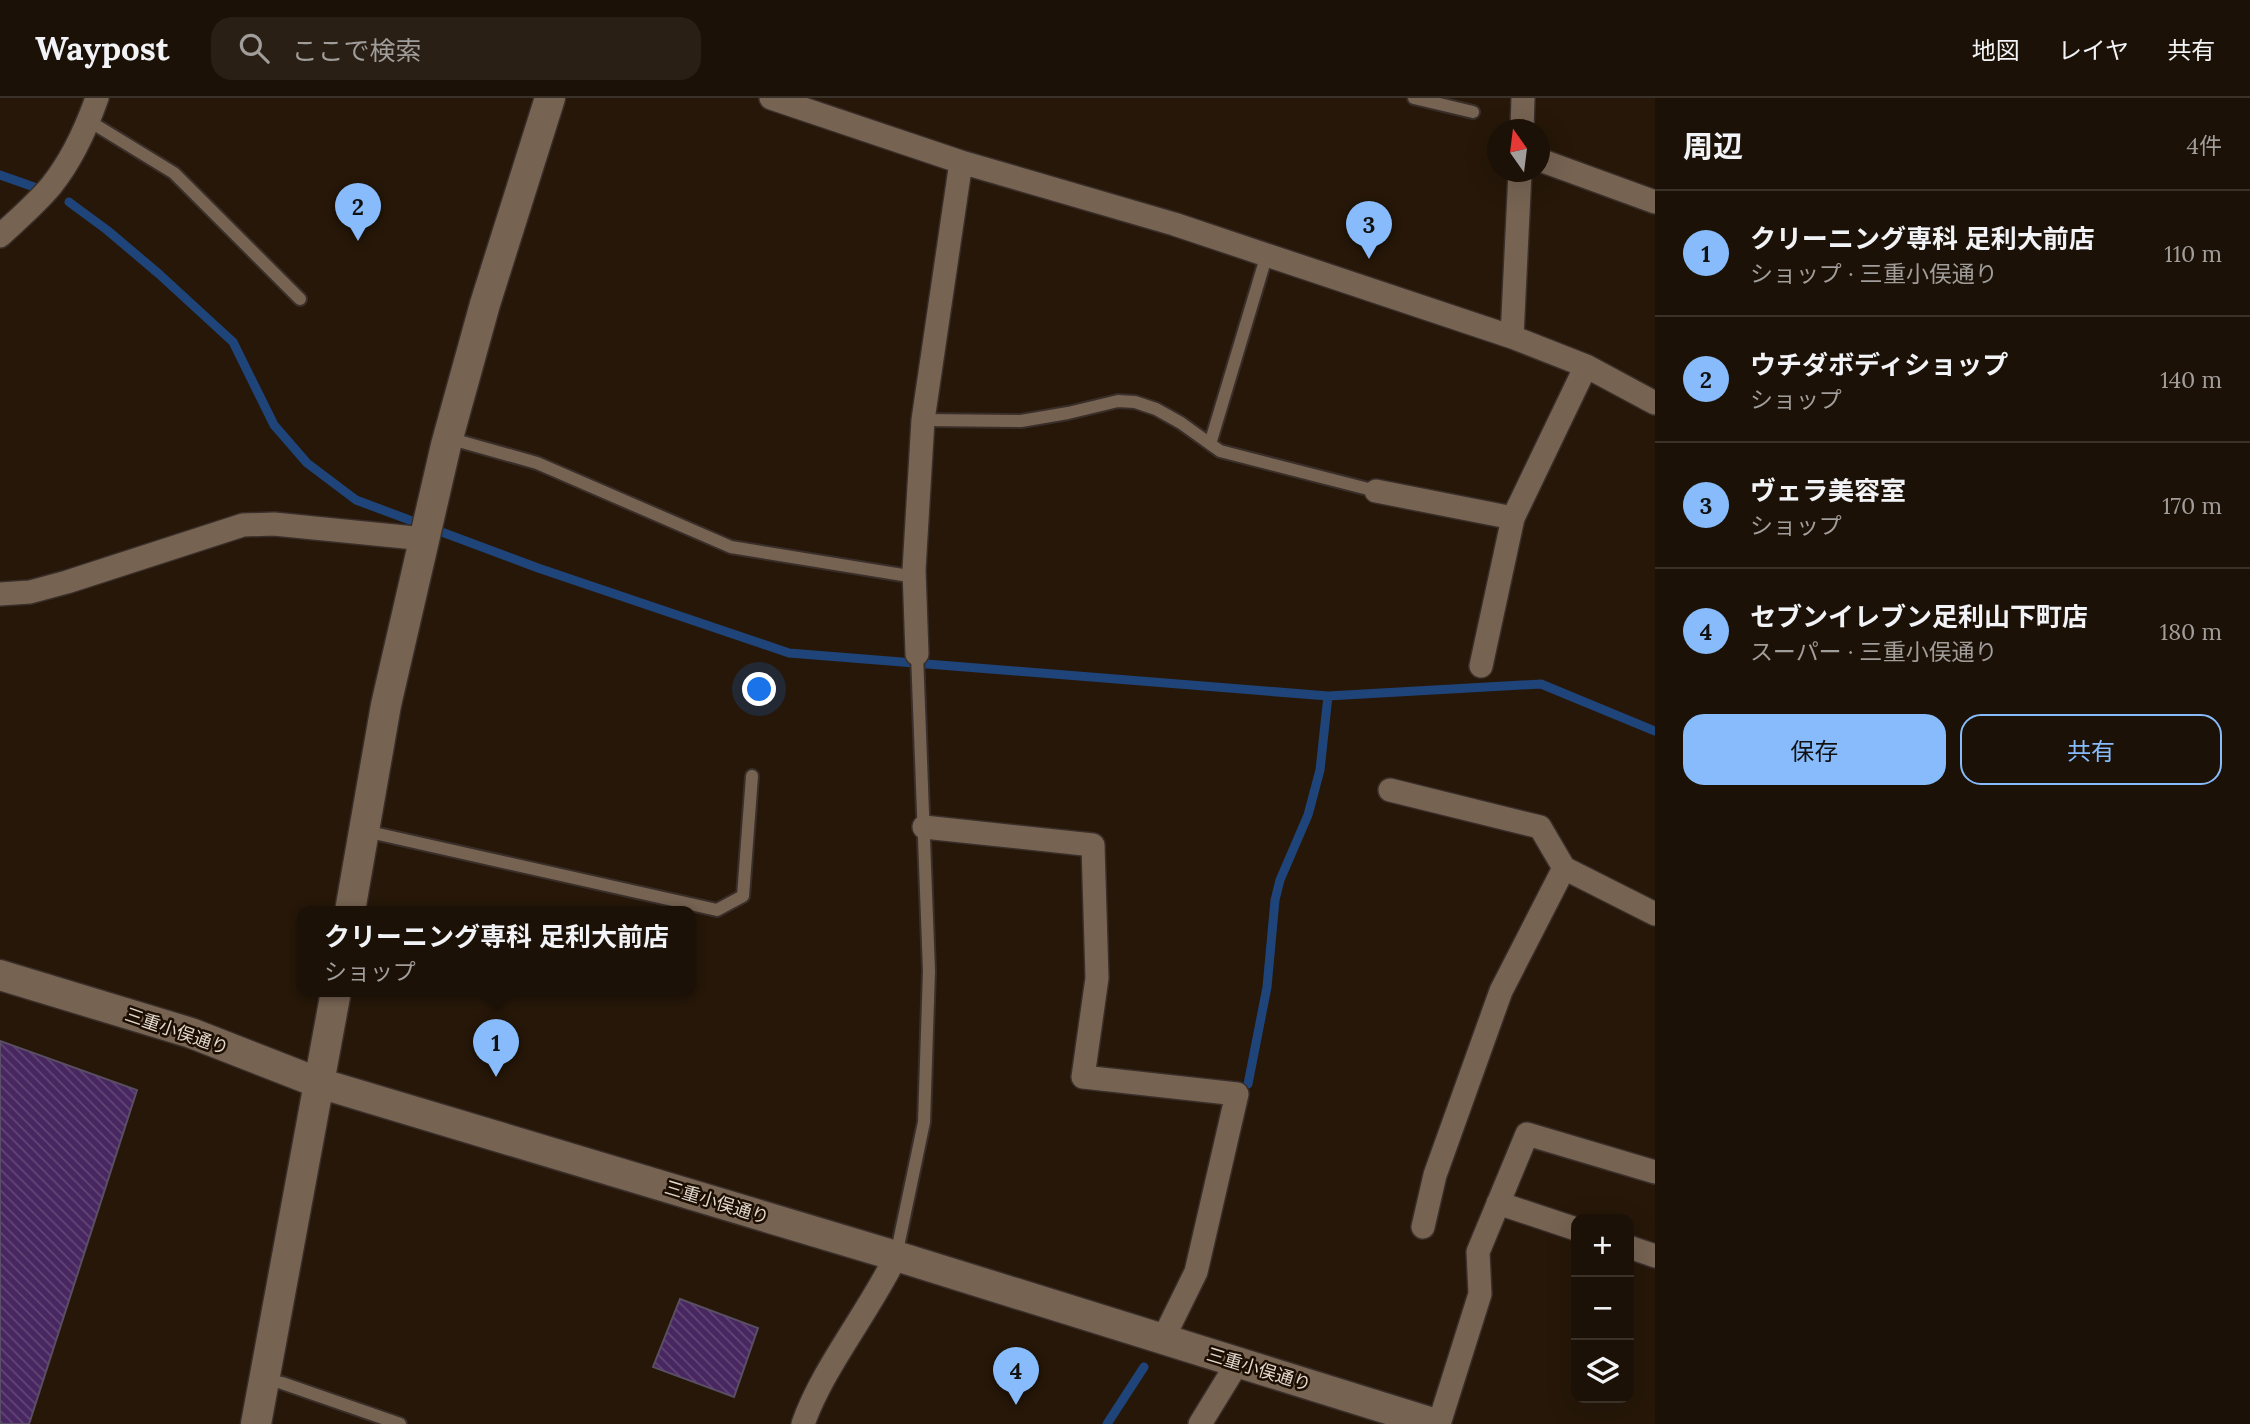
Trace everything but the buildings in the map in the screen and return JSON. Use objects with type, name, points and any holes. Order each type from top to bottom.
[{"type":"street","points":[[0,236],[51,186],[71,157],[97,98]]},
{"type":"street","points":[[351,906],[386,705],[448,438],[485,304],[550,98]]},
{"type":"street","points":[[1522,119],[1523,98]]},
{"type":"street","points":[[777,99],[961,162],[1267,254],[1512,337],[1586,366],[1655,402]]},
{"type":"street","points":[[917,653],[915,578],[923,420],[961,162]]},
{"type":"street","points":[[1550,164],[1655,202]]},
{"type":"street","points":[[1512,337],[1520,182]]},
{"type":"street","points":[[1481,666],[1513,519],[1586,366]]},
{"type":"street","points":[[1376,491],[1513,519]]},
{"type":"street","points":[[0,594],[30,592],[67,582],[243,525],[274,524],[425,539]]},
{"type":"street","points":[[1390,790],[1540,827],[1564,868],[1655,914]]},
{"type":"street","points":[[924,827],[1093,845],[1097,978],[1083,1077],[1237,1094],[1196,1272],[1163,1339]]},
{"type":"street","points":[[1423,1227],[1435,1175],[1500,991],[1564,868]]},
{"type":"street","name":"三重小俣通り","points":[[0,975],[191,1033],[319,1083],[896,1256],[1437,1424]]},
{"type":"street","points":[[256,1424],[335,997]]},
{"type":"street","points":[[1437,1424],[1480,1294],[1478,1252],[1527,1134],[1655,1172]]},
{"type":"street","points":[[1499,1202],[1571,1227]]},
{"type":"street","points":[[1634,1249],[1655,1256]]},
{"type":"street","points":[[803,1424],[832,1366],[884,1281],[896,1256]]},
{"type":"street","points":[[1200,1424],[1238,1362]]},
{"type":"lane","points":[[1414,98],[1473,111]]},
{"type":"lane","points":[[89,121],[174,173],[300,299]]},
{"type":"lane","points":[[1210,444],[1267,254]]},
{"type":"lane","points":[[923,420],[1021,421],[1068,414],[1118,401],[1135,402],[1156,409],[1181,423],[1220,451],[1376,491]]},
{"type":"lane","points":[[448,438],[537,463],[731,547],[915,578]]},
{"type":"lane","points":[[896,1256],[924,1122],[929,971],[917,653]]},
{"type":"lane","points":[[364,831],[717,910],[743,896],[752,776]]},
{"type":"lane","points":[[264,1379],[282,1382],[400,1424]]},
{"type":"waterway","points":[[0,175],[34,187]]},
{"type":"waterway","points":[[69,202],[159,274],[233,342],[274,425],[307,463],[356,500],[538,568],[789,653],[1328,696],[1541,684],[1655,731]]},
{"type":"waterway","points":[[1248,1084],[1267,987],[1275,900],[1280,880],[1308,815],[1320,770],[1328,696]]},
{"type":"waterway","points":[[1107,1424],[1144,1367]]},
{"type":"place","name":"ウチダボディショップ","points":[[358,241]]},
{"type":"place","name":"ヴェラ美容室","points":[[1369,259]]},
{"type":"place","name":"クリーニング専科 足利大前店","points":[[496,1077]]},
{"type":"place","name":"セブンイレブン足利山下町店","points":[[1016,1405]]}]
